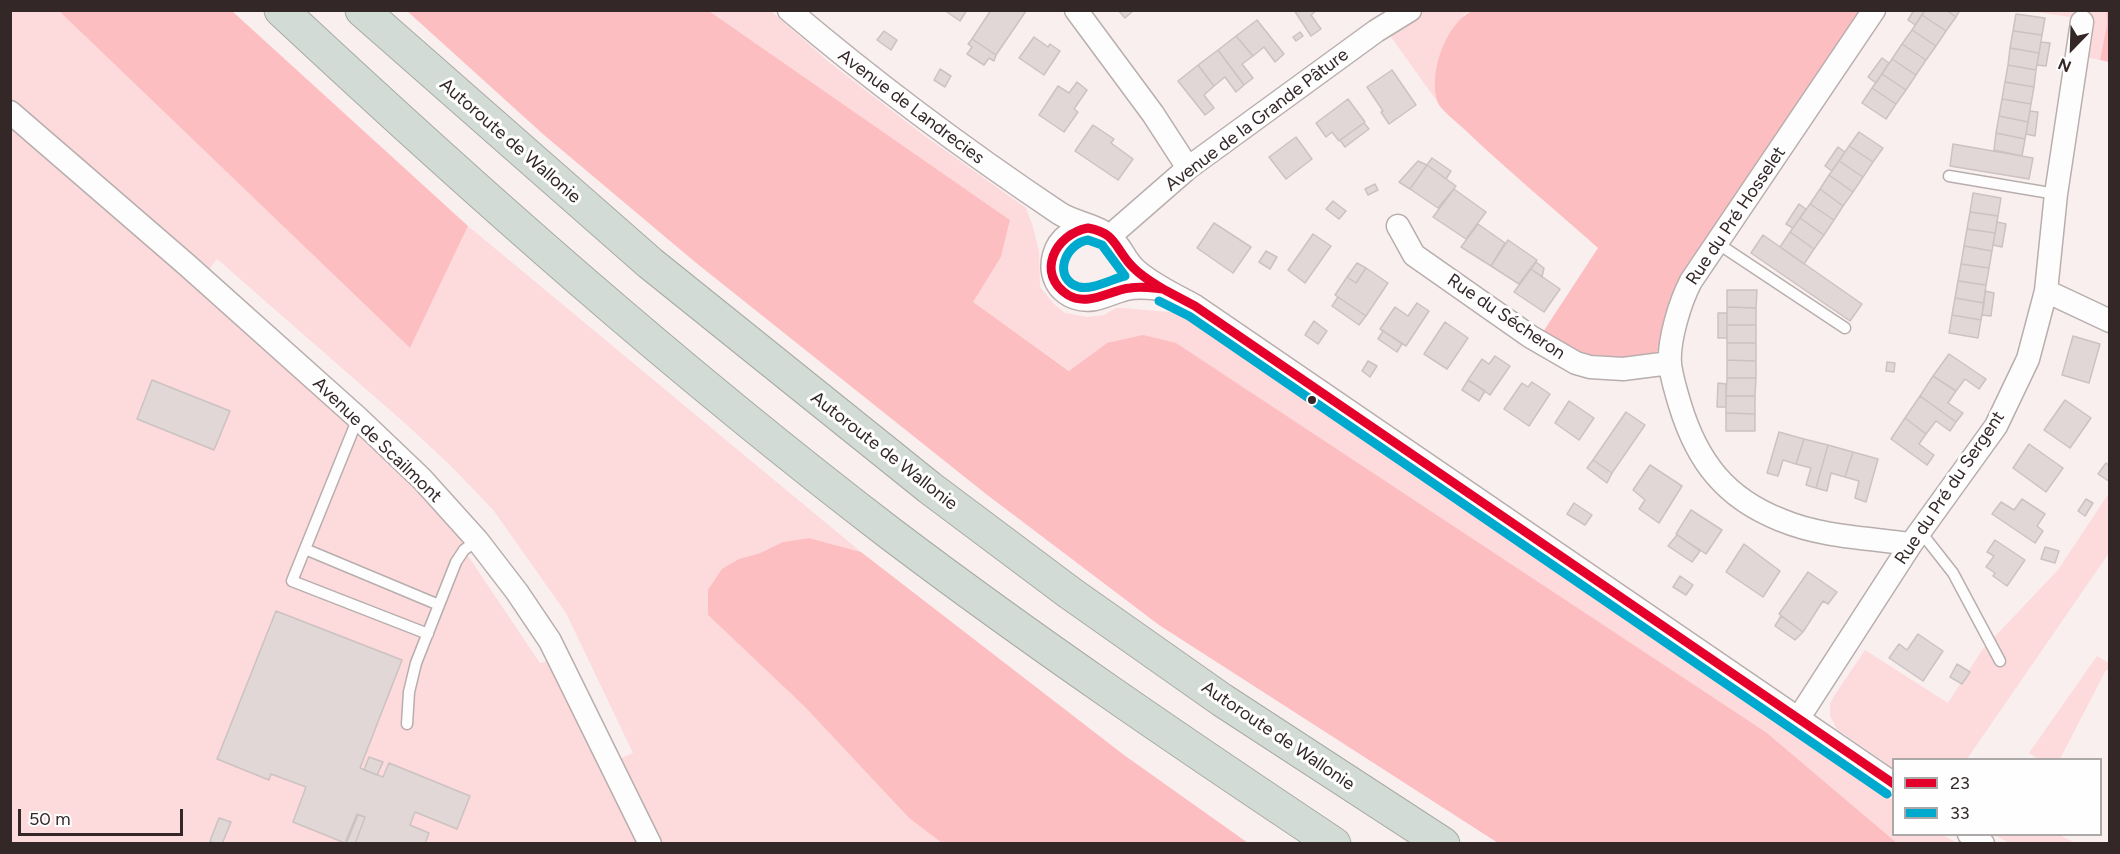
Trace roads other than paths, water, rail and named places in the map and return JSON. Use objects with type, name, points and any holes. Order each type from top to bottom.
[{"type":"highway","points":[[281,10],[476,189],[609,306],[891,533],[1036,640],[1190,748],[1334,843]]},
{"type":"highway","name":"Autoroute de Wallonie","points":[[362,10],[650,263],[930,488],[1070,593],[1222,699],[1443,843]]},
{"type":"street","name":"Avenue de Landrecies","points":[[789,10],[865,73],[946,135],[1076,223],[1111,239]]},
{"type":"street","points":[[1076,10],[1153,114],[1188,168]]},
{"type":"street","name":"Avenue de la Grande Pâture","points":[[1111,239],[1188,168],[1376,31],[1410,10]]},
{"type":"street","name":"Rue du Pré Hosselet","points":[[1874,10],[1686,291],[1676,326],[1670,363],[1682,412],[1703,459],[1716,477],[1742,500],[1783,521],[1805,528],[1916,537]]},
{"type":"street","name":"Rue du Pré du Sergent","points":[[1798,719],[1916,537],[1996,426],[2028,359],[2046,291],[2056,194],[2082,22]]},
{"type":"street","name":"Avenue de Scailmont","points":[[10,112],[187,265],[358,418],[422,479],[477,540],[517,592],[550,641],[650,843]]},
{"type":"street","points":[[1037,198],[1052,231],[1053,273],[1057,284],[1065,292],[1076,298],[1088,300],[1129,288],[1165,289]]},
{"type":"street","name":"Rue du Sécheron","points":[[1398,226],[1414,255],[1531,337],[1576,363],[1590,368],[1623,369],[1670,363]]},
{"type":"street","points":[[1054,250],[1060,240],[1080,229],[1091,228],[1111,239],[1137,271],[1194,306],[1892,783]]},
{"type":"street","points":[[1110,293],[1118,284],[1123,273],[1124,262],[1111,239]]},
{"type":"street","points":[[2046,291],[2109,321]]},
{"type":"lane","points":[[1949,176],[2056,194]]},
{"type":"lane","points":[[1717,243],[1845,328]]},
{"type":"lane","points":[[358,418],[292,581],[428,634]]},
{"type":"lane","points":[[1916,537],[1953,573],[2000,661]]},
{"type":"lane","points":[[407,724],[409,692],[416,663],[456,562],[464,550],[477,540]]},
{"type":"lane","points":[[305,549],[439,605]]}]
